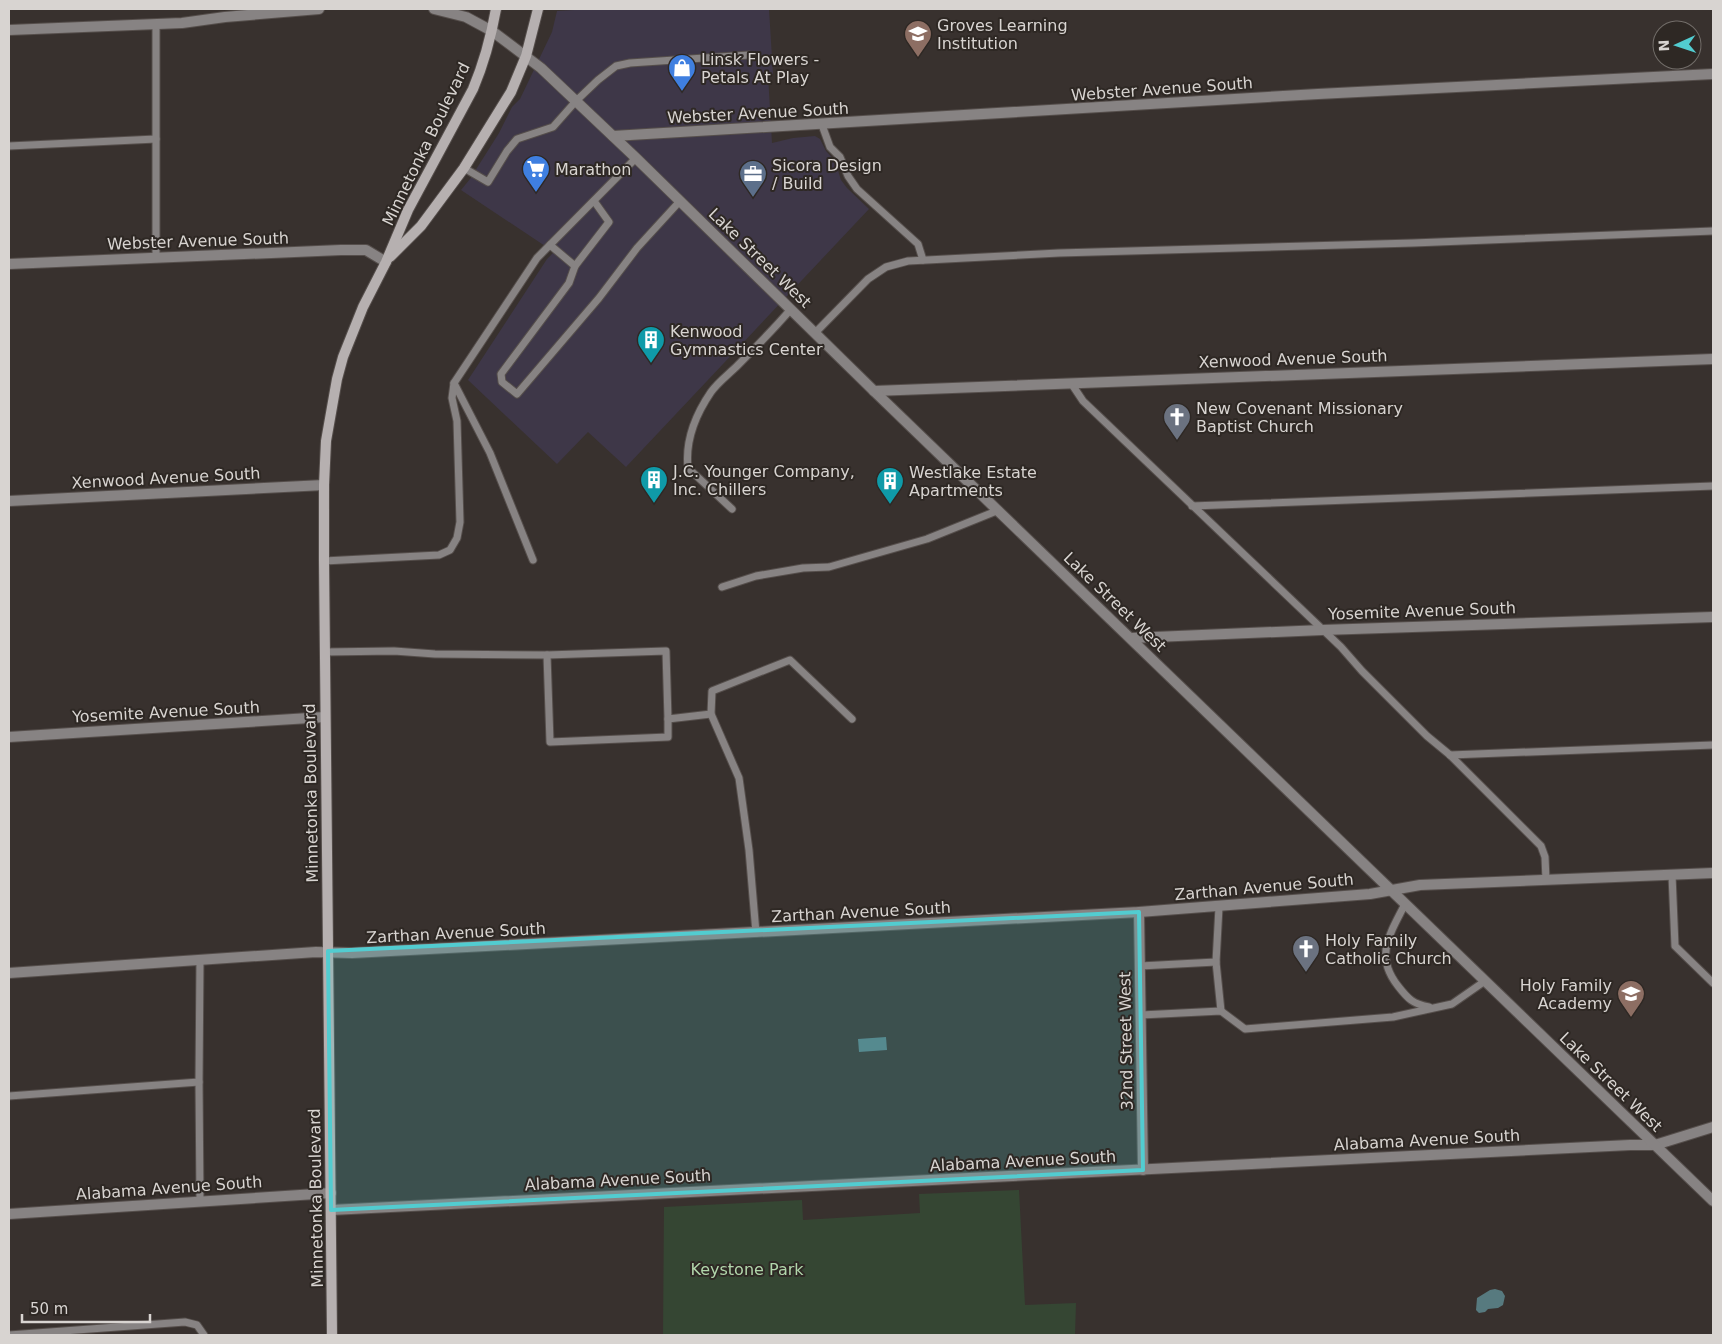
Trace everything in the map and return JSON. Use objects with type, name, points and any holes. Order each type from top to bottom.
[{"type":"main road","name":"Minnetonka Boulevard","points":[[332,1335],[325,718],[324,485],[326,440],[339,372],[356,322],[386,262],[408,210],[473,90],[481,71],[496,9]]},
{"type":"main road","name":"Minnetonka Boulevard","points":[[386,262],[421,226],[464,168],[511,92],[526,56],[538,9]]},
{"type":"street","points":[[9,30],[156,25],[319,9]]},
{"type":"street","name":"Lake Street West","points":[[434,9],[466,17],[492,31],[526,56],[576,101],[1713,1201]]},
{"type":"street","name":"Webster Avenue South","points":[[613,136],[1318,94],[1713,74]]},
{"type":"street","name":"Webster Avenue South","points":[[9,264],[366,250],[386,262]]},
{"type":"street","name":"Xenwood Avenue South","points":[[874,391],[1713,359]]},
{"type":"street","name":"Xenwood Avenue South","points":[[9,501],[324,485]]},
{"type":"street","name":"Yosemite Avenue South","points":[[1131,638],[1713,617]]},
{"type":"street","name":"Yosemite Avenue South","points":[[9,736],[325,718]]},
{"type":"street","name":"Zarthan Avenue South","points":[[9,973],[328,951],[352,953],[1140,912],[1370,894],[1420,885],[1713,873]]},
{"type":"street","name":"32nd Street West","points":[[1140,912],[1143,1170]]},
{"type":"street","name":"Alabama Avenue South","points":[[331,1210],[1654,1145],[1713,1127]]},
{"type":"street","name":"Alabama Avenue South","points":[[9,1214],[331,1192]]},
{"type":"lane","points":[[156,25],[156,258]]},
{"type":"lane","points":[[464,168],[488,182],[506,151],[517,138],[553,127],[576,101],[616,66],[630,63],[748,55]]},
{"type":"lane","points":[[822,124],[830,147],[840,157],[848,176],[857,189],[918,244],[923,260]]},
{"type":"lane","points":[[9,146],[156,139]]},
{"type":"lane","points":[[324,561],[439,555],[450,550],[457,538],[460,522],[458,421],[452,398],[454,383],[537,258],[636,158]]},
{"type":"lane","points":[[594,201],[609,222],[575,266],[569,283],[500,374],[502,382],[517,394],[599,298],[637,248],[680,201]]},
{"type":"lane","points":[[816,333],[868,279],[886,267],[908,261],[1078,252],[1713,231]]},
{"type":"lane","points":[[550,245],[575,266]]},
{"type":"lane","points":[[732,509],[688,468],[688,442],[699,412],[712,391],[791,309]]},
{"type":"lane","points":[[454,383],[490,453],[533,560]]},
{"type":"lane","points":[[1071,383],[1082,401],[1322,630],[1426,736],[1450,754],[1541,846],[1545,858],[1546,880]]},
{"type":"lane","points":[[1192,506],[1713,486]]},
{"type":"lane","points":[[722,587],[756,576],[803,568],[829,567],[927,539],[999,510]]},
{"type":"lane","points":[[325,652],[394,651],[435,654],[547,655],[666,651],[668,738],[550,742],[547,655]]},
{"type":"lane","points":[[756,933],[749,850],[739,778],[711,714],[712,691],[790,660],[852,719]]},
{"type":"lane","points":[[668,718],[711,714]]},
{"type":"lane","points":[[1450,754],[1713,745]]},
{"type":"lane","points":[[1672,875],[1675,946],[1713,983]]},
{"type":"lane","points":[[1405,904],[1387,939],[1385,958],[1389,976],[1406,997],[1418,1005],[1433,1008]]},
{"type":"lane","points":[[1219,907],[1216,962],[1221,1011]]},
{"type":"lane","points":[[200,960],[200,1200]]},
{"type":"lane","points":[[1140,966],[1216,962]]},
{"type":"lane","points":[[1142,1015],[1221,1011],[1245,1029],[1393,1017],[1452,1004],[1485,981]]},
{"type":"lane","points":[[9,1096],[199,1082]]},
{"type":"lane","points":[[9,1335],[185,1322],[197,1325],[204,1335]]},
{"type":"highlighted area","points":[[1139,912],[1143,1170],[331,1210],[328,951]]},
{"type":"shaded area","points":[[591,9],[769,9],[773,74],[768,75],[772,143],[793,138],[815,136],[820,139],[826,151],[835,161],[841,180],[869,209],[626,467],[588,432],[557,464],[468,380],[547,259],[554,252],[461,190],[499,133],[512,107],[520,99],[552,32],[557,11]]},
{"type":"green space","name":"Keystone Park","points":[[1019,1190],[1025,1305],[1076,1303],[1075,1335],[663,1335],[664,1207],[802,1200],[803,1220],[920,1213],[919,1194]]},
{"type":"water","points":[[886,1037],[887,1050],[859,1052],[858,1039]]},
{"type":"water","points":[[1495,1289],[1502,1291],[1505,1296],[1503,1305],[1479,1313],[1476,1310],[1477,1298]]},
{"type":"place","name":"Groves Learning Institution","points":[[918,58]]},
{"type":"place","name":"Linsk Flowers - Petals At Play","points":[[682,92]]},
{"type":"place","name":"Marathon","points":[[536,193]]},
{"type":"place","name":"Sicora Design / Build","points":[[753,198]]},
{"type":"place","name":"Kenwood Gymnastics Center","points":[[651,364]]},
{"type":"place","name":"New Covenant Missionary Baptist Church","points":[[1177,441]]},
{"type":"place","name":"J.C. Younger Company, Inc. Chillers","points":[[654,504]]},
{"type":"place","name":"Westlake Estate Apartments","points":[[890,505]]},
{"type":"place","name":"Holy Family Catholic Church","points":[[1306,973]]},
{"type":"place","name":"Holy Family Academy","points":[[1631,1018]]}]
